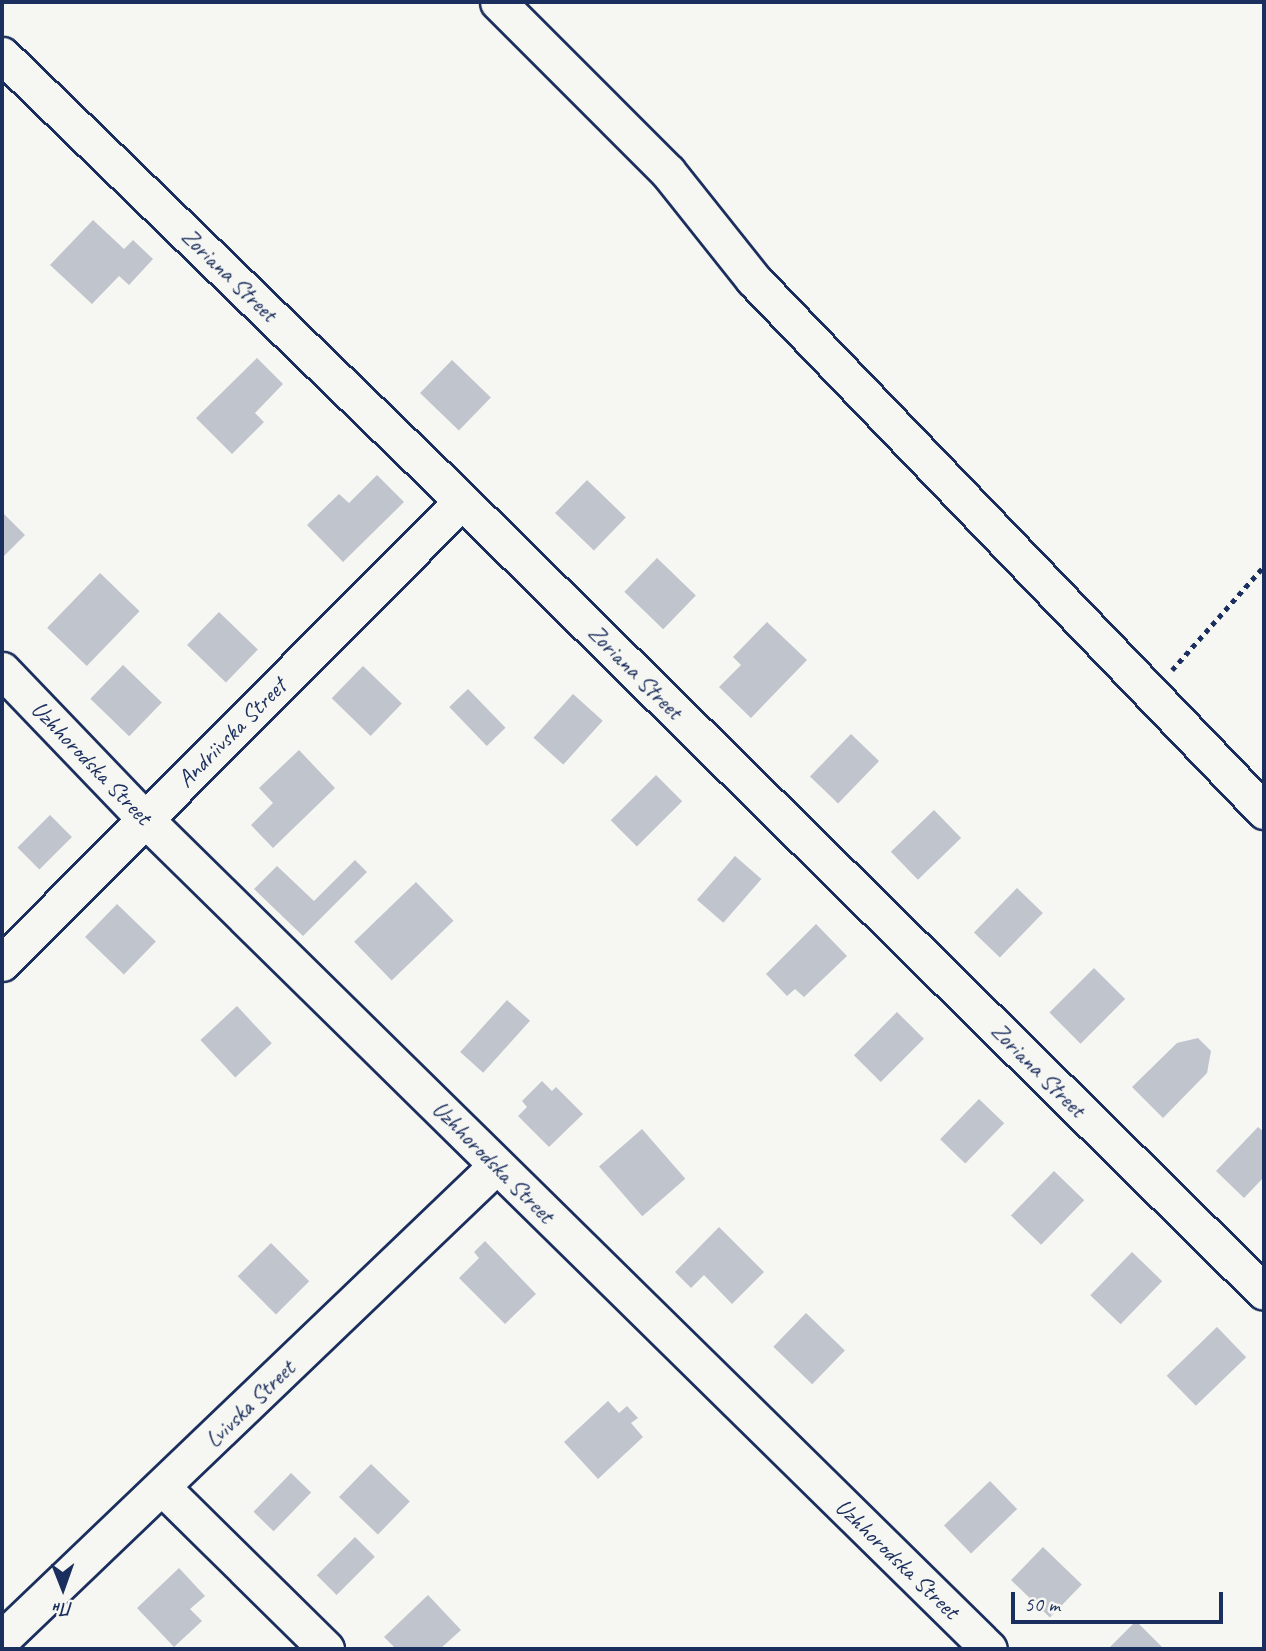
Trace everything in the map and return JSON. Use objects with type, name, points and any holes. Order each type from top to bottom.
[{"type":"street","points":[[498,2],[668,172],[753,279],[1264,811]]},
{"type":"street","name":"Zoriana Street","points":[[2,55],[462,502],[1264,1292]]},
{"type":"street","name":"Andriivska Street","points":[[2,963],[462,502]]},
{"type":"street","name":"Uzhhorodska Street","points":[[2,670],[146,820],[989,1649]]},
{"type":"street","name":"Lvivska Street","points":[[2,1639],[163,1488],[496,1166]]},
{"type":"street","points":[[163,1488],[326,1649]]},
{"type":"path","points":[[1152,692],[1264,565]]},
{"type":"building","points":[[93,220],[124,249],[133,240],[153,259],[129,285],[119,276],[92,304],[50,265]]},
{"type":"building","points":[[257,358],[283,384],[255,413],[264,422],[232,454],[196,418]]},
{"type":"building","points":[[452,360],[491,398],[459,431],[420,393]]},
{"type":"building","points":[[377,475],[404,502],[343,562],[307,525],[339,494],[349,503]]},
{"type":"building","points":[[587,480],[626,518],[594,551],[555,513]]},
{"type":"building","points":[[2,512],[25,535],[2,558]]},
{"type":"building","points":[[657,558],[696,596],[663,629],[624,592]]},
{"type":"building","points":[[100,573],[140,611],[87,666],[47,628]]},
{"type":"building","points":[[219,612],[258,650],[226,683],[187,645]]},
{"type":"building","points":[[767,622],[807,660],[751,718],[719,687],[741,665],[733,657]]},
{"type":"building","points":[[123,665],[162,703],[129,736],[90,699]]},
{"type":"building","points":[[363,666],[402,704],[371,736],[332,698]]},
{"type":"building","points":[[468,689],[506,728],[487,746],[449,707]]},
{"type":"building","points":[[573,694],[603,721],[563,765],[534,738]]},
{"type":"building","points":[[851,734],[879,761],[838,804],[810,776]]},
{"type":"building","points":[[299,750],[335,788],[273,848],[251,825],[273,803],[259,788]]},
{"type":"building","points":[[656,775],[682,801],[637,846],[611,820]]},
{"type":"building","points":[[934,810],[961,838],[918,880],[891,852]]},
{"type":"building","points":[[50,815],[72,837],[39,869],[17,848]]},
{"type":"building","points":[[735,856],[761,879],[723,923],[697,900]]},
{"type":"building","points":[[355,860],[367,872],[303,936],[254,889],[277,866],[314,901]]},
{"type":"building","points":[[416,882],[454,921],[392,981],[354,942]]},
{"type":"building","points":[[1017,888],[1043,913],[1000,958],[974,933]]},
{"type":"building","points":[[117,904],[156,942],[124,975],[85,937]]},
{"type":"building","points":[[816,924],[847,956],[804,997],[795,989],[787,996],[766,974]]},
{"type":"building","points":[[1094,968],[1125,999],[1081,1044],[1049,1013]]},
{"type":"building","points":[[507,1000],[530,1021],[483,1073],[460,1052]]},
{"type":"building","points":[[237,1006],[272,1043],[235,1077],[200,1040]]},
{"type":"building","points":[[897,1012],[924,1039],[881,1082],[854,1055]]},
{"type":"building","points":[[1198,1038],[1211,1051],[1207,1073],[1163,1118],[1132,1087],[1177,1043]]},
{"type":"building","points":[[542,1081],[552,1091],[556,1087],[583,1114],[549,1147],[518,1116],[527,1107],[522,1101]]},
{"type":"building","points":[[979,1099],[1004,1123],[965,1164],[940,1139]]},
{"type":"building","points":[[1258,1127],[1264,1132],[1264,1177],[1244,1198],[1216,1171]]},
{"type":"building","points":[[642,1129],[685,1179],[642,1216],[599,1166]]},
{"type":"building","points":[[1054,1171],[1084,1200],[1041,1245],[1011,1216]]},
{"type":"building","points":[[719,1227],[764,1272],[732,1304],[704,1275],[691,1288],[675,1272]]},
{"type":"building","points":[[485,1241],[536,1294],[505,1324],[459,1278],[479,1258],[474,1252]]},
{"type":"building","points":[[271,1243],[309,1281],[276,1314],[238,1276]]},
{"type":"building","points":[[1132,1252],[1162,1281],[1121,1324],[1090,1295]]},
{"type":"building","points":[[806,1313],[845,1351],[812,1384],[773,1347]]},
{"type":"building","points":[[1217,1327],[1246,1357],[1196,1406],[1167,1376]]},
{"type":"building","points":[[608,1401],[619,1413],[627,1406],[638,1418],[631,1423],[643,1437],[598,1479],[564,1442]]},
{"type":"building","points":[[371,1464],[410,1502],[378,1535],[339,1497]]},
{"type":"building","points":[[291,1473],[311,1492],[274,1531],[253,1512]]},
{"type":"building","points":[[990,1481],[1017,1509],[971,1554],[944,1525]]},
{"type":"building","points":[[355,1537],[375,1557],[337,1595],[317,1575]]},
{"type":"building","points":[[1043,1547],[1082,1585],[1050,1618],[1011,1580]]},
{"type":"building","points":[[179,1568],[205,1596],[190,1609],[202,1621],[174,1647],[137,1608]]},
{"type":"building","points":[[428,1595],[461,1630],[440,1649],[396,1649],[384,1637]]},
{"type":"building","points":[[1136,1621],[1164,1649],[1108,1649]]}]
